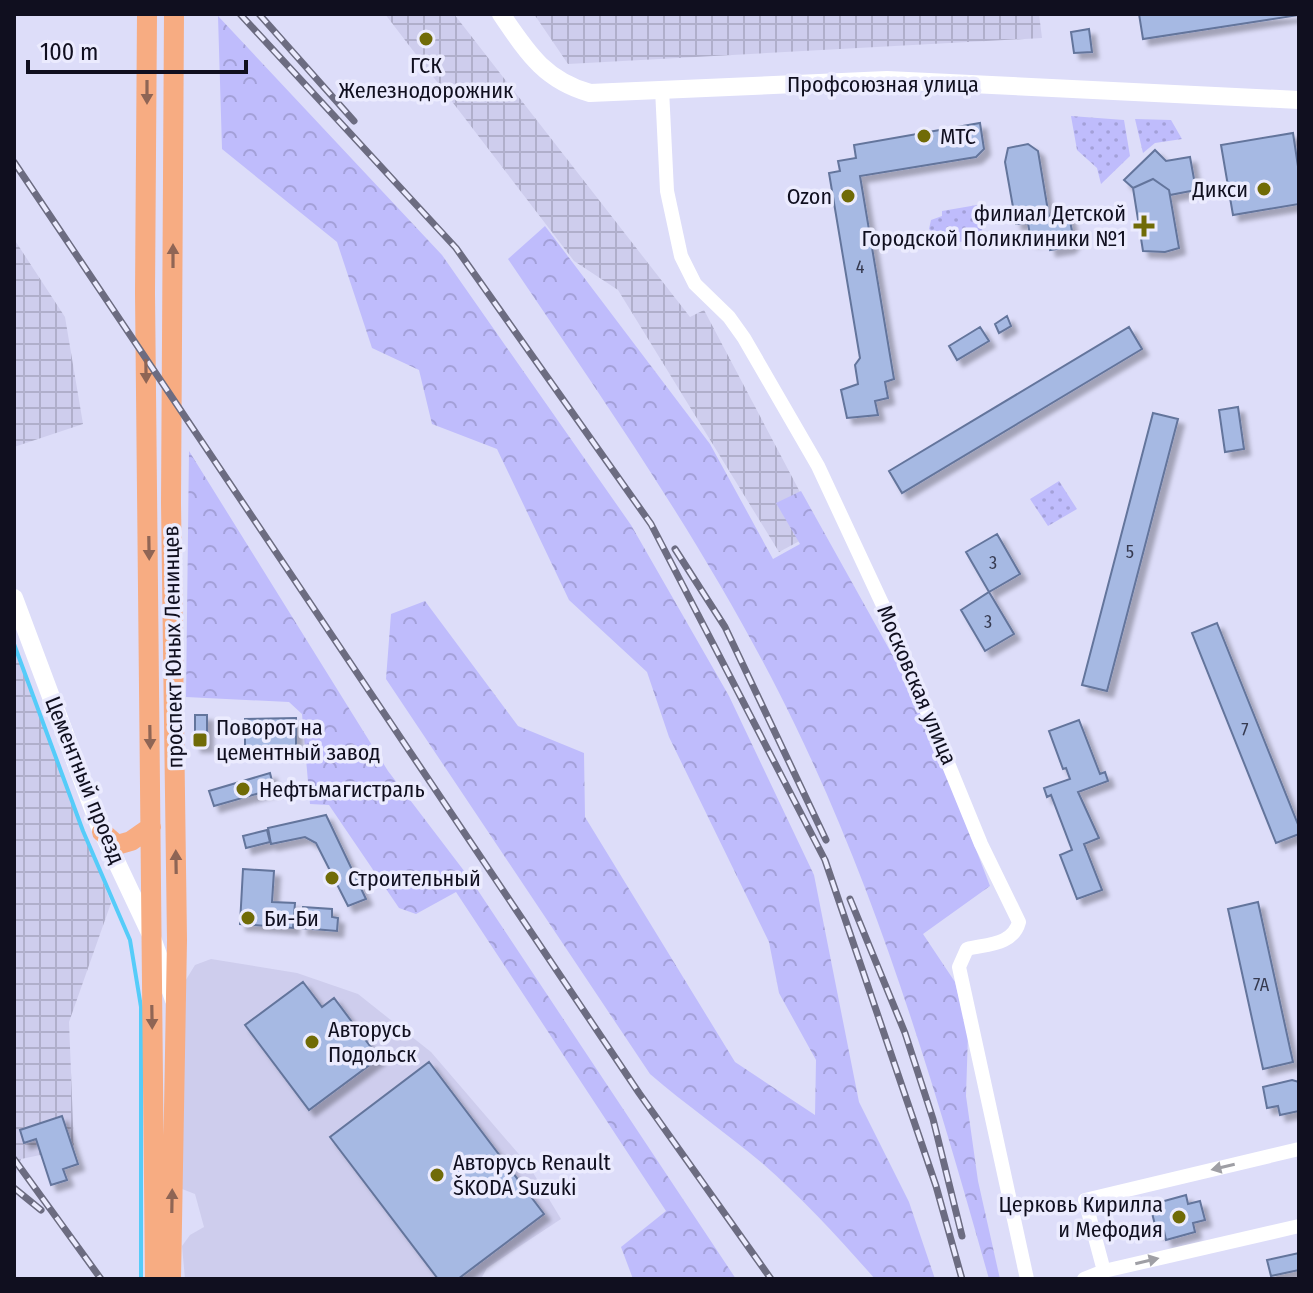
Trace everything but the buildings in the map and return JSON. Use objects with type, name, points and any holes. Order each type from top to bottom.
[{"type":"main road","name":"проспект Юных Ленинцев","points":[[147,14],[145,293],[155,1279]]},
{"type":"main road","name":"проспект Юных Ленинцев","points":[[171,1279],[177,940],[171,503],[174,14]]},
{"type":"main road","name":"Профсоюзная улица","points":[[501,14],[530,56],[563,85],[590,93],[887,80],[1299,100]]},
{"type":"main road","name":"Цементный проезд","points":[[14,598],[102,832],[151,935],[176,1006]]},
{"type":"main road","points":[[102,832],[117,845],[131,841],[151,827]]},
{"type":"main road","points":[[151,935],[177,940]]},
{"type":"street","name":"Московская улица","points":[[662,89],[667,191],[681,256],[695,284],[729,317],[744,338],[824,478],[893,628],[981,844],[1019,922],[1016,932],[1007,940],[967,949],[959,967],[1027,1279]]},
{"type":"street","points":[[1104,1271],[1085,1200],[1299,1149]]},
{"type":"street","points":[[1084,1279],[1104,1271],[1299,1226]]},
{"type":"shaded area","points":[[385,14],[454,14],[690,317],[704,310],[820,530],[779,552],[618,290],[574,261]]},
{"type":"shaded area","points":[[534,14],[1039,14],[1042,38],[568,64]]},
{"type":"shaded area","points":[[14,239],[65,317],[83,424],[14,447]]},
{"type":"shaded area","points":[[14,645],[111,903],[69,1022],[74,1148],[21,1159],[14,1180]]},
{"type":"shaded area","points":[[211,959],[297,973],[358,994],[431,1052],[529,1166],[561,1219],[487,1268],[481,1279],[185,1279],[182,1246],[190,1235],[204,1227],[195,1194],[182,1189],[184,983],[195,965]]},
{"type":"green space","points":[[218,16],[442,255],[631,525],[729,696],[814,875],[859,1102],[909,1202],[935,1279],[875,1279],[777,1177],[650,1074],[386,679],[391,614],[425,601],[518,726],[584,753],[585,817],[735,1062],[815,1115],[816,1060],[779,993],[769,942],[669,737],[647,672],[569,600],[497,449],[432,424],[419,370],[372,348],[337,242],[222,149]]},
{"type":"green space","points":[[1071,116],[1124,120],[1130,156],[1101,184],[1097,168],[1077,150]]},
{"type":"green space","points":[[1135,119],[1171,120],[1182,139],[1155,143],[1143,153]]},
{"type":"green space","points":[[977,205],[984,238],[947,244],[929,229],[931,220],[942,216],[942,211]]},
{"type":"green space","points":[[545,226],[710,444],[773,559],[800,544],[776,503],[801,491],[922,708],[990,886],[923,934],[955,982],[968,1034],[966,1096],[978,1181],[1000,1279],[989,1279],[927,1068],[880,929],[855,861],[796,727],[765,665],[697,546],[508,259]]},
{"type":"green space","points":[[189,451],[388,771],[471,880],[736,1279],[633,1279],[621,1247],[666,1211],[456,892],[416,914],[399,908],[329,805],[310,804],[302,714],[289,702],[186,697]]},
{"type":"green space","points":[[1059,481],[1077,509],[1048,526],[1030,499]]},
{"type":"waterway","points":[[14,644],[83,831],[130,940],[141,1007],[141,1279]]},
{"type":"railway","points":[[240,14],[456,248],[651,524],[825,860],[936,1186],[962,1279]]},
{"type":"railway","points":[[259,14],[354,121]]},
{"type":"railway","points":[[14,162],[639,1093],[771,1279]]},
{"type":"railway","points":[[675,549],[725,627],[826,840]]},
{"type":"railway","points":[[850,899],[905,1033],[933,1119],[962,1236]]},
{"type":"railway","points":[[14,1159],[101,1279]]},
{"type":"railway","points":[[14,1188],[41,1210]]},
{"type":"place","name":"ГСК Железнодорожник","points":[[426,39]]},
{"type":"place","name":"МТС","points":[[924,136]]},
{"type":"place","name":"Дикси","points":[[1264,189]]},
{"type":"place","name":"Ozon","points":[[848,196]]},
{"type":"place","name":"филиал Детской Городской Поликлиники №1","points":[[1144,226]]},
{"type":"place","name":"Поворот на цементный завод","points":[[200,740]]},
{"type":"place","name":"Нефтьмагистраль","points":[[243,789]]},
{"type":"place","name":"Строительный","points":[[332,878]]},
{"type":"place","name":"Би-Би","points":[[248,918]]},
{"type":"place","name":"Авторусь Подольск","points":[[312,1042]]},
{"type":"place","name":"Авторусь Renault ŠKODA Suzuki","points":[[437,1175]]},
{"type":"place","name":"Церковь Кирилла и Мефодия","points":[[1179,1217]]}]
